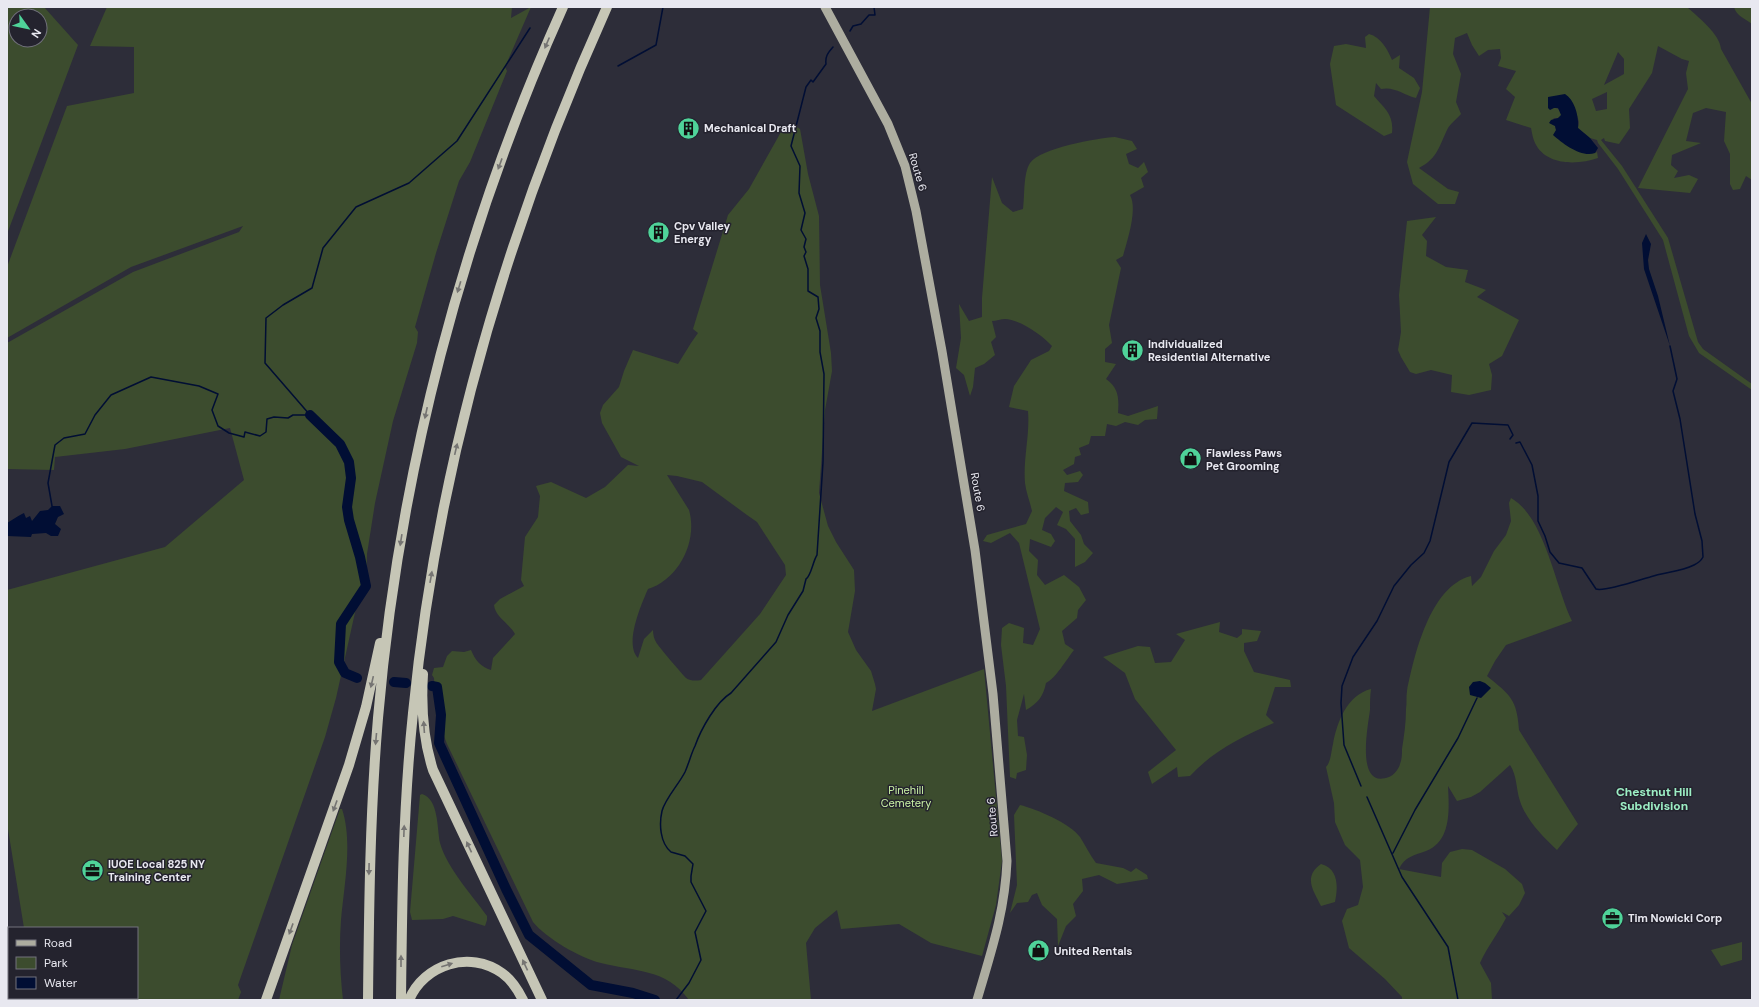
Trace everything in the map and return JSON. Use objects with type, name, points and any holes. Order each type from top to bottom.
[{"type":"highway","points":[[368,1000],[370,844],[374,758],[387,629],[415,465],[433,384],[468,259],[506,145],[563,7]]},
{"type":"highway","points":[[401,1000],[402,888],[405,803],[412,714],[428,595],[442,514],[460,431],[479,356],[502,276],[549,143],[573,82],[607,7]]},
{"type":"highway","points":[[266,1000],[356,744],[366,708],[386,614],[393,589]]},
{"type":"highway","points":[[428,595],[422,697],[424,731],[429,758],[439,783],[542,1000]]},
{"type":"highway","points":[[409,1000],[416,986],[431,973],[448,964],[468,962],[486,965],[502,973],[514,984],[523,1000]]},
{"type":"main road","name":"Route 6","points":[[825,7],[882,111],[900,152],[909,180],[942,351],[971,522],[992,686],[1007,862],[1006,881],[1000,919],[977,1000]]},
{"type":"green space","points":[[7,7],[45,8],[8,8],[8,48],[48,48],[48,11],[78,45],[7,234]]},
{"type":"green space","points":[[107,7],[512,7],[511,18],[531,7],[505,67],[507,71],[470,162],[459,181],[436,253],[415,327],[418,332],[417,343],[393,421],[375,503],[367,554],[366,586],[356,608],[336,698],[325,737],[238,985],[241,992],[238,1000],[37,1000],[138,999],[138,927],[24,927],[7,823],[7,590],[165,547],[244,480],[230,428],[125,449],[55,457],[54,470],[7,469],[7,343],[133,272],[239,232],[243,226],[131,267],[7,338],[7,267],[67,106],[134,93],[134,47],[90,46]]},
{"type":"green space","points":[[1430,7],[1687,7],[1697,16],[1708,26],[1717,38],[1721,49],[1752,104],[1752,180],[1746,176],[1740,189],[1733,190],[1730,184],[1730,154],[1724,141],[1726,112],[1706,108],[1693,113],[1686,141],[1701,143],[1672,155],[1671,165],[1678,171],[1674,178],[1689,175],[1698,179],[1690,193],[1638,188],[1688,89],[1686,73],[1689,61],[1682,59],[1658,46],[1652,73],[1629,109],[1630,128],[1619,144],[1605,141],[1604,138],[1601,140],[1622,166],[1668,238],[1698,342],[1703,349],[1752,384],[1752,390],[1699,353],[1689,336],[1663,240],[1618,169],[1597,140],[1590,138],[1578,128],[1579,122],[1575,109],[1548,100],[1554,108],[1559,110],[1562,115],[1558,118],[1554,118],[1550,123],[1555,126],[1556,130],[1595,153],[1597,152],[1598,158],[1581,162],[1563,162],[1554,160],[1540,151],[1533,138],[1531,128],[1506,120],[1515,97],[1506,89],[1516,71],[1498,66],[1501,58],[1500,49],[1488,50],[1479,56],[1467,33],[1455,38],[1453,54],[1461,74],[1456,102],[1461,114],[1448,128],[1434,156],[1419,168],[1448,189],[1459,192],[1455,204],[1438,204],[1413,184],[1407,162],[1422,92]],"holes":[[[1618,52],[1624,59],[1624,74],[1604,85]],[[1607,92],[1607,109],[1596,111],[1592,99]]]},
{"type":"green space","points":[[1734,7],[1752,7],[1752,24],[1739,15]]},
{"type":"green space","points":[[1369,34],[1380,41],[1386,48],[1392,60],[1400,55],[1399,68],[1414,78],[1420,88],[1416,98],[1395,90],[1386,88],[1381,89],[1376,83],[1374,96],[1388,113],[1392,121],[1392,133],[1384,136],[1336,105],[1330,64],[1334,46],[1346,44],[1366,48],[1365,37]]},
{"type":"green space","name":"Pinehill Cemetery","points":[[797,127],[800,129],[808,174],[819,216],[820,285],[831,353],[832,371],[825,410],[819,493],[828,526],[836,542],[854,570],[855,591],[848,632],[856,650],[871,671],[875,684],[876,689],[872,711],[984,669],[1002,861],[996,905],[982,956],[931,943],[899,924],[841,929],[837,910],[815,928],[806,943],[811,1000],[689,1000],[670,982],[660,977],[638,970],[601,963],[583,957],[555,941],[533,922],[447,744],[436,715],[434,678],[432,675],[434,668],[443,667],[447,656],[452,651],[464,652],[471,650],[479,663],[491,670],[493,658],[515,634],[497,613],[494,605],[500,599],[524,586],[521,580],[525,537],[538,517],[540,496],[536,486],[551,482],[586,498],[605,487],[628,465],[639,466],[621,457],[602,423],[600,413],[603,405],[619,387],[633,350],[678,364],[698,333],[693,329],[728,215],[749,189],[781,132],[786,128]],"holes":[[[667,475],[702,482],[757,522],[785,565],[786,575],[760,614],[701,680],[697,681],[686,678],[657,644],[654,638],[653,630],[644,639],[638,658],[634,652],[633,644],[635,624],[648,589],[669,577],[684,557],[688,546],[691,534],[689,510]]]},
{"type":"green space","points":[[1115,137],[1132,141],[1137,149],[1126,154],[1129,164],[1138,168],[1144,162],[1148,172],[1141,178],[1144,187],[1130,195],[1133,208],[1131,225],[1123,256],[1116,260],[1121,268],[1109,325],[1112,343],[1105,349],[1105,362],[1116,364],[1106,379],[1114,386],[1116,390],[1118,413],[1128,416],[1158,406],[1157,419],[1145,420],[1138,425],[1125,422],[1116,426],[1107,424],[1105,436],[1091,436],[1089,444],[1079,448],[1081,455],[1075,457],[1074,464],[1063,470],[1067,475],[1080,471],[1083,475],[1078,482],[1065,483],[1064,491],[1088,502],[1089,513],[1081,515],[1076,508],[1069,511],[1070,521],[1081,535],[1084,544],[1093,553],[1085,562],[1075,567],[1075,539],[1066,529],[1057,525],[1063,512],[1056,507],[1045,518],[1042,530],[1051,534],[1055,541],[1051,547],[1030,539],[1029,551],[1038,560],[1037,575],[1045,585],[1064,575],[1079,587],[1086,600],[1078,610],[1077,618],[1062,631],[1065,644],[1074,650],[1057,673],[1050,681],[1046,683],[1039,699],[1034,705],[1026,710],[1024,694],[1017,720],[1018,736],[1024,737],[1027,755],[1026,770],[1017,773],[1016,779],[1010,777],[1006,686],[1001,645],[1002,628],[1009,623],[1024,628],[1023,643],[1033,645],[1040,629],[1019,543],[1010,533],[991,543],[983,541],[987,535],[1026,524],[1032,511],[1026,486],[1025,474],[1028,411],[1009,407],[1014,386],[1031,360],[1049,351],[1052,346],[1043,337],[1018,322],[1005,319],[992,321],[996,337],[991,342],[995,355],[984,364],[975,368],[973,387],[970,396],[964,375],[956,368],[961,338],[959,304],[969,321],[982,317],[982,298],[992,177],[1002,203],[1013,212],[1023,209],[1026,173],[1030,163],[1036,158],[1057,148],[1096,139]]},
{"type":"green space","points":[[1436,217],[1422,235],[1427,241],[1426,256],[1446,267],[1468,270],[1465,282],[1486,290],[1477,297],[1519,320],[1502,356],[1489,364],[1492,375],[1491,390],[1469,395],[1451,392],[1452,375],[1431,370],[1416,374],[1410,372],[1398,350],[1401,332],[1399,295],[1407,221]]},
{"type":"green space","points":[[1511,498],[1523,507],[1541,536],[1572,621],[1506,645],[1487,676],[1511,698],[1516,711],[1519,730],[1578,824],[1557,850],[1541,834],[1526,815],[1520,801],[1514,773],[1510,765],[1480,792],[1471,797],[1457,801],[1448,786],[1449,804],[1447,823],[1441,840],[1426,851],[1407,859],[1399,869],[1441,877],[1442,863],[1450,852],[1462,849],[1472,850],[1505,869],[1522,884],[1525,893],[1519,905],[1509,916],[1502,912],[1506,918],[1480,963],[1491,983],[1492,1000],[1402,1000],[1402,997],[1385,979],[1349,948],[1342,921],[1347,909],[1358,905],[1363,887],[1360,860],[1345,845],[1335,822],[1334,803],[1326,767],[1330,760],[1337,727],[1344,710],[1356,697],[1371,689],[1366,742],[1368,766],[1371,774],[1378,779],[1389,777],[1397,770],[1402,756],[1407,691],[1414,660],[1426,624],[1445,593],[1457,582],[1471,576],[1472,586],[1481,577],[1494,551],[1506,535],[1511,521],[1509,503]]},
{"type":"green space","points":[[1220,622],[1219,632],[1237,638],[1242,634],[1242,629],[1261,631],[1257,641],[1244,643],[1244,651],[1254,672],[1290,680],[1291,687],[1275,687],[1266,715],[1274,723],[1229,745],[1208,759],[1190,776],[1178,777],[1177,767],[1152,784],[1148,772],[1176,750],[1135,699],[1125,673],[1103,657],[1138,646],[1150,647],[1155,663],[1171,662],[1185,640],[1176,634]]},
{"type":"green space","points":[[422,794],[428,797],[432,802],[436,815],[440,843],[448,862],[460,881],[487,916],[485,926],[453,916],[443,919],[412,920],[410,912],[420,795]]},
{"type":"green space","points":[[1020,805],[1043,813],[1069,827],[1080,837],[1096,863],[1123,868],[1131,872],[1136,868],[1147,875],[1148,879],[1117,884],[1099,875],[1082,879],[1083,891],[1073,904],[1076,916],[1066,926],[1058,946],[1057,919],[1042,905],[1037,893],[1032,895],[1028,902],[1017,903],[1010,913],[1017,885],[1014,815]]},
{"type":"green space","points":[[340,809],[342,809],[347,835],[346,879],[340,940],[343,1000],[279,1000],[292,945]]},
{"type":"green space","points":[[1321,864],[1327,866],[1334,874],[1337,890],[1335,902],[1321,906],[1311,884],[1311,879],[1312,874]]},
{"type":"green space","points":[[1742,942],[1742,960],[1721,966],[1711,950]]},
{"type":"water","points":[[1565,94],[1574,104],[1576,109],[1578,128],[1590,138],[1598,148],[1595,153],[1584,154],[1579,152],[1567,146],[1553,135],[1556,130],[1555,126],[1549,123],[1551,120],[1558,118],[1561,115],[1558,108],[1550,110],[1548,108],[1548,97]]},
{"type":"water","points":[[1646,234],[1651,244],[1648,260],[1649,269],[1658,296],[1670,346],[1644,269],[1642,243]]},
{"type":"water","points":[[52,506],[60,506],[64,514],[58,517],[55,524],[61,529],[58,536],[51,536],[46,533],[32,534],[31,537],[7,536],[7,523],[19,515],[24,513],[26,518],[30,516],[32,521],[40,511],[48,510]]},
{"type":"water","points":[[1480,681],[1491,688],[1481,698],[1470,695],[1469,687],[1473,682]]},
{"type":"waterway","points":[[618,66],[656,45],[663,7]]},
{"type":"waterway","points":[[850,31],[853,26],[861,24],[869,15],[875,15],[874,7]]},
{"type":"waterway","points":[[310,415],[265,363],[266,318],[283,305],[312,288],[323,248],[356,207],[409,183],[457,141],[530,28]]},
{"type":"waterway","points":[[676,1000],[689,983],[701,960],[695,932],[706,911],[691,882],[693,864],[685,856],[671,852],[665,844],[661,833],[662,811],[685,772],[692,752],[710,716],[725,697],[731,693],[776,642],[788,615],[803,591],[806,579],[817,555],[823,462],[824,374],[820,352],[820,331],[816,318],[819,309],[818,297],[808,291],[808,269],[804,256],[806,252],[804,247],[806,239],[801,230],[805,213],[799,193],[800,166],[791,146],[806,87],[811,80],[813,82],[826,64],[827,55],[833,47]]},
{"type":"waterway","points":[[1516,443],[1520,442],[1532,465],[1538,496],[1538,521],[1550,552],[1559,563],[1582,568],[1596,589],[1607,589],[1683,569],[1697,563],[1703,557],[1702,541],[1695,514],[1680,419],[1673,391],[1677,379],[1670,346]]},
{"type":"waterway","points":[[52,506],[48,483],[55,445],[64,438],[85,434],[95,415],[111,395],[151,377],[199,386],[218,394],[212,410],[218,426],[229,433],[244,437],[245,432],[260,436],[266,432],[267,419],[274,417],[288,418],[293,415],[310,415]]},
{"type":"waterway","points":[[310,415],[340,444],[349,462],[351,478],[347,507],[366,586],[341,624],[339,662],[345,673],[357,678]]},
{"type":"waterway","points":[[1361,786],[1344,745],[1341,703],[1342,686],[1353,657],[1377,621],[1394,586],[1411,565],[1424,553],[1430,541],[1449,462],[1472,423],[1508,425],[1513,435],[1510,439]]},
{"type":"waterway","points":[[394,682],[406,683]]},
{"type":"waterway","points":[[432,686],[437,687],[441,715],[439,743],[506,889],[529,935],[591,985],[633,993],[655,1000]]},
{"type":"waterway","points":[[1393,853],[1415,810],[1458,738],[1477,698]]},
{"type":"waterway","points":[[1367,797],[1402,877],[1448,947],[1458,1000]]},
{"type":"place","name":"Mechanical Draft","points":[[689,128]]},
{"type":"place","name":"Cpv Valley Energy","points":[[659,232]]},
{"type":"place","name":"Individualized Residential Alternative","points":[[1132,350]]},
{"type":"place","name":"Flawless Paws Pet Grooming","points":[[1191,459]]},
{"type":"place","name":"IUOE Local 825 NY Training Center","points":[[93,870]]},
{"type":"place","name":"Tim Nowicki Corp","points":[[1613,918]]},
{"type":"place","name":"United Rentals","points":[[1039,951]]},
{"type":"district","name":"Chestnut Hill Subdivision","points":[[1654,799]]}]
